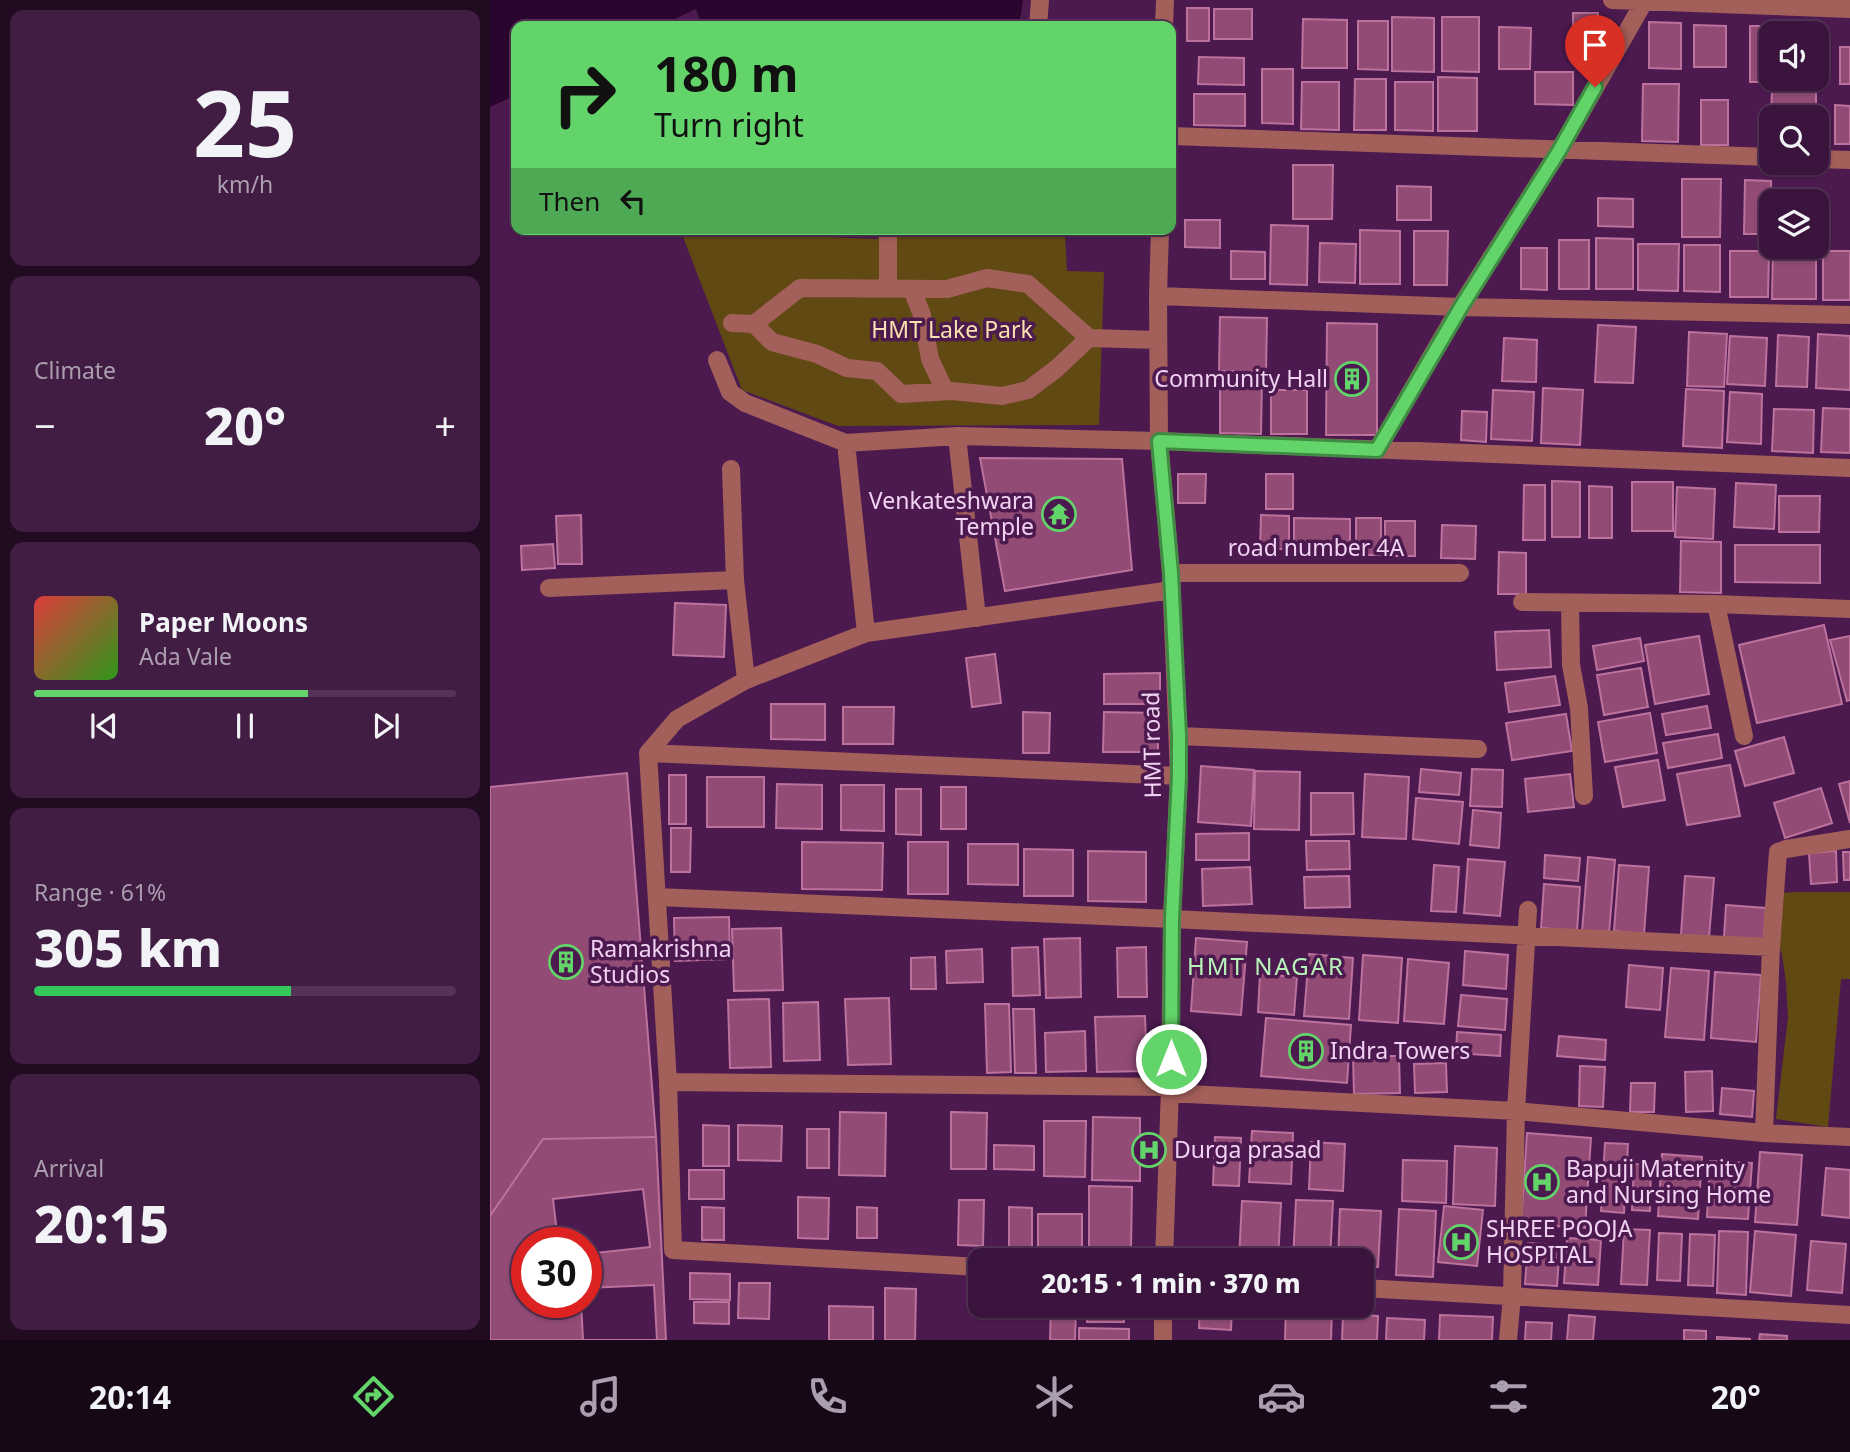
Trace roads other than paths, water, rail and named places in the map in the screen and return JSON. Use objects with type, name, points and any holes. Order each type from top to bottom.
[{"type":"street","points":[[1038,21],[1040,0]]},
{"type":"street","points":[[1164,21],[1165,0]]},
{"type":"street","points":[[1612,0],[1850,9]]},
{"type":"street","points":[[1377,450],[1461,307],[1559,151],[1645,1]]},
{"type":"street","points":[[1176,136],[1759,157]]},
{"type":"street","points":[[1829,159],[1850,160]]},
{"type":"street","points":[[888,235],[888,288]]},
{"type":"street","name":"HMT road","points":[[1160,235],[1159,441],[1171,581],[1179,736],[1164,1248]]},
{"type":"street","points":[[732,323],[754,324],[800,288],[947,289],[987,278],[1028,284],[1089,338],[1158,340]]},
{"type":"street","points":[[912,289],[922,315],[930,359],[945,391]]},
{"type":"street","points":[[1158,296],[1461,307],[1850,315]]},
{"type":"street","points":[[754,324],[772,342],[817,354],[847,368],[877,370],[901,394],[945,391],[1002,396],[1028,390],[1056,369],[1089,338]]},
{"type":"street","points":[[717,360],[730,392],[745,403],[846,443],[957,436],[1159,441],[1850,468]]},
{"type":"street","points":[[957,436],[977,618]]},
{"type":"street","points":[[846,443],[866,633]]},
{"type":"street","points":[[731,469],[735,580],[746,680]]},
{"type":"street","name":"road number 4A","points":[[648,753],[677,719],[746,680],[866,633],[977,618],[1171,581],[1460,573]]},
{"type":"street","points":[[549,587],[735,580]]},
{"type":"street","points":[[1522,602],[1716,604],[1850,609]]},
{"type":"street","points":[[1570,603],[1571,665],[1579,708],[1584,796]]},
{"type":"street","points":[[1716,604],[1744,736]]},
{"type":"street","points":[[1179,736],[1478,749]]},
{"type":"street","points":[[968,1266],[673,1250],[667,1082],[648,753],[1179,776]]},
{"type":"street","points":[[1764,1133],[1771,947],[1778,852],[1850,838]]},
{"type":"street","points":[[657,897],[1771,947]]},
{"type":"street","points":[[1508,1340],[1528,910]]},
{"type":"street","points":[[667,1082],[1170,1090],[1517,1111],[1764,1133],[1850,1137]]},
{"type":"street","points":[[1374,1289],[1850,1315]]},
{"type":"street","points":[[1163,1318],[1163,1340]]},
{"type":"place","name":"Community Hall","points":[[1352,379]]},
{"type":"place","name":"Venkateshwara Temple","points":[[1059,514]]},
{"type":"place","name":"Ramakrishna Studios","points":[[566,962]]},
{"type":"place","name":"Indra Towers","points":[[1306,1051]]},
{"type":"place","name":"Durga prasad","points":[[1149,1150]]},
{"type":"place","name":"Bapuji Maternity and Nursing Home","points":[[1542,1182]]},
{"type":"place","name":"SHREE POOJA HOSPITAL","points":[[1461,1242]]},
{"type":"district","name":"HMT NAGAR","points":[[1266,967]]},
{"type":"park label","name":"HMT Lake Park","points":[[952,330]]}]
